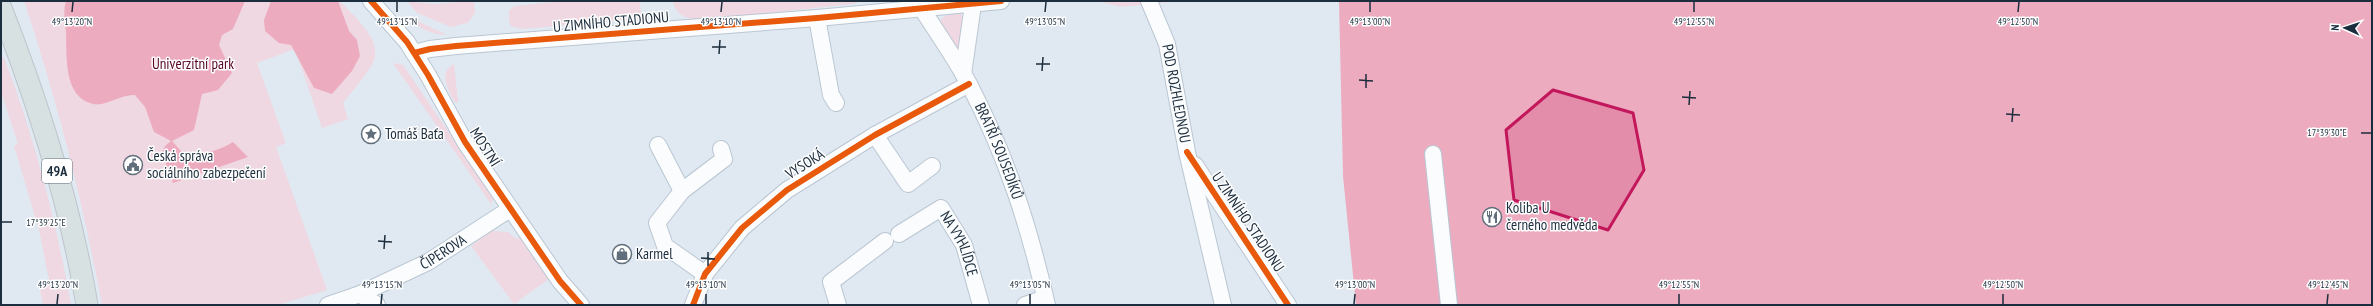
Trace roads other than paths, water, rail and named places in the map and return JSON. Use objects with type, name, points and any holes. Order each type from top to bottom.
[{"type":"main road","name":"49A","points":[[1,8],[37,102],[54,160],[70,220],[87,305]]},
{"type":"street","name":"MOSTNÍ","points":[[371,1],[414,54],[428,75],[465,142],[560,281],[581,305]]},
{"type":"street","name":"U ZIMNÍHO STADIONU","points":[[414,54],[430,49],[456,46],[817,18],[973,5],[1001,1]]},
{"type":"street","name":"POD ROZHLEDNOU","points":[[1149,1],[1167,44],[1187,152],[1223,305]]},
{"type":"street","points":[[966,79],[973,5]]},
{"type":"street","name":"BRATŘÍ SOUSEDÍKŮ","points":[[922,9],[966,79],[988,122],[1020,201],[1046,302]]},
{"type":"street","points":[[817,18],[831,95],[836,103]]},
{"type":"street","name":"VYSOKÁ","points":[[693,305],[705,274],[742,228],[787,190],[966,79]]},
{"type":"street","points":[[875,135],[908,184],[932,166]]},
{"type":"street","points":[[658,145],[682,191]]},
{"type":"street","points":[[705,274],[665,246],[657,223],[682,191],[724,159],[721,149]]},
{"type":"street","name":"U ZIMNÍHO STADIONU","points":[[1187,152],[1288,305]]},
{"type":"street","points":[[1433,154],[1449,305]]},
{"type":"street","name":"NA VYHLÍDCE","points":[[838,305],[831,282],[892,238],[941,208],[964,245],[981,305]]},
{"type":"street","name":"ČIPEROVA","points":[[328,305],[360,294],[428,262],[510,209]]},
{"type":"street","points":[[360,294],[377,305]]},
{"type":"street","points":[[1024,305],[1046,302]]},
{"type":"place","name":"Tomáš Baťa","points":[[371,134]]},
{"type":"place","name":"Česká správa sociálního zabezpečení","points":[[133,165]]},
{"type":"place","name":"Koliba U černého medvěda","points":[[1492,217]]},
{"type":"place","name":"Karmel","points":[[622,254]]},
{"type":"park label","name":"Univerzitní park","points":[[193,64]]}]
